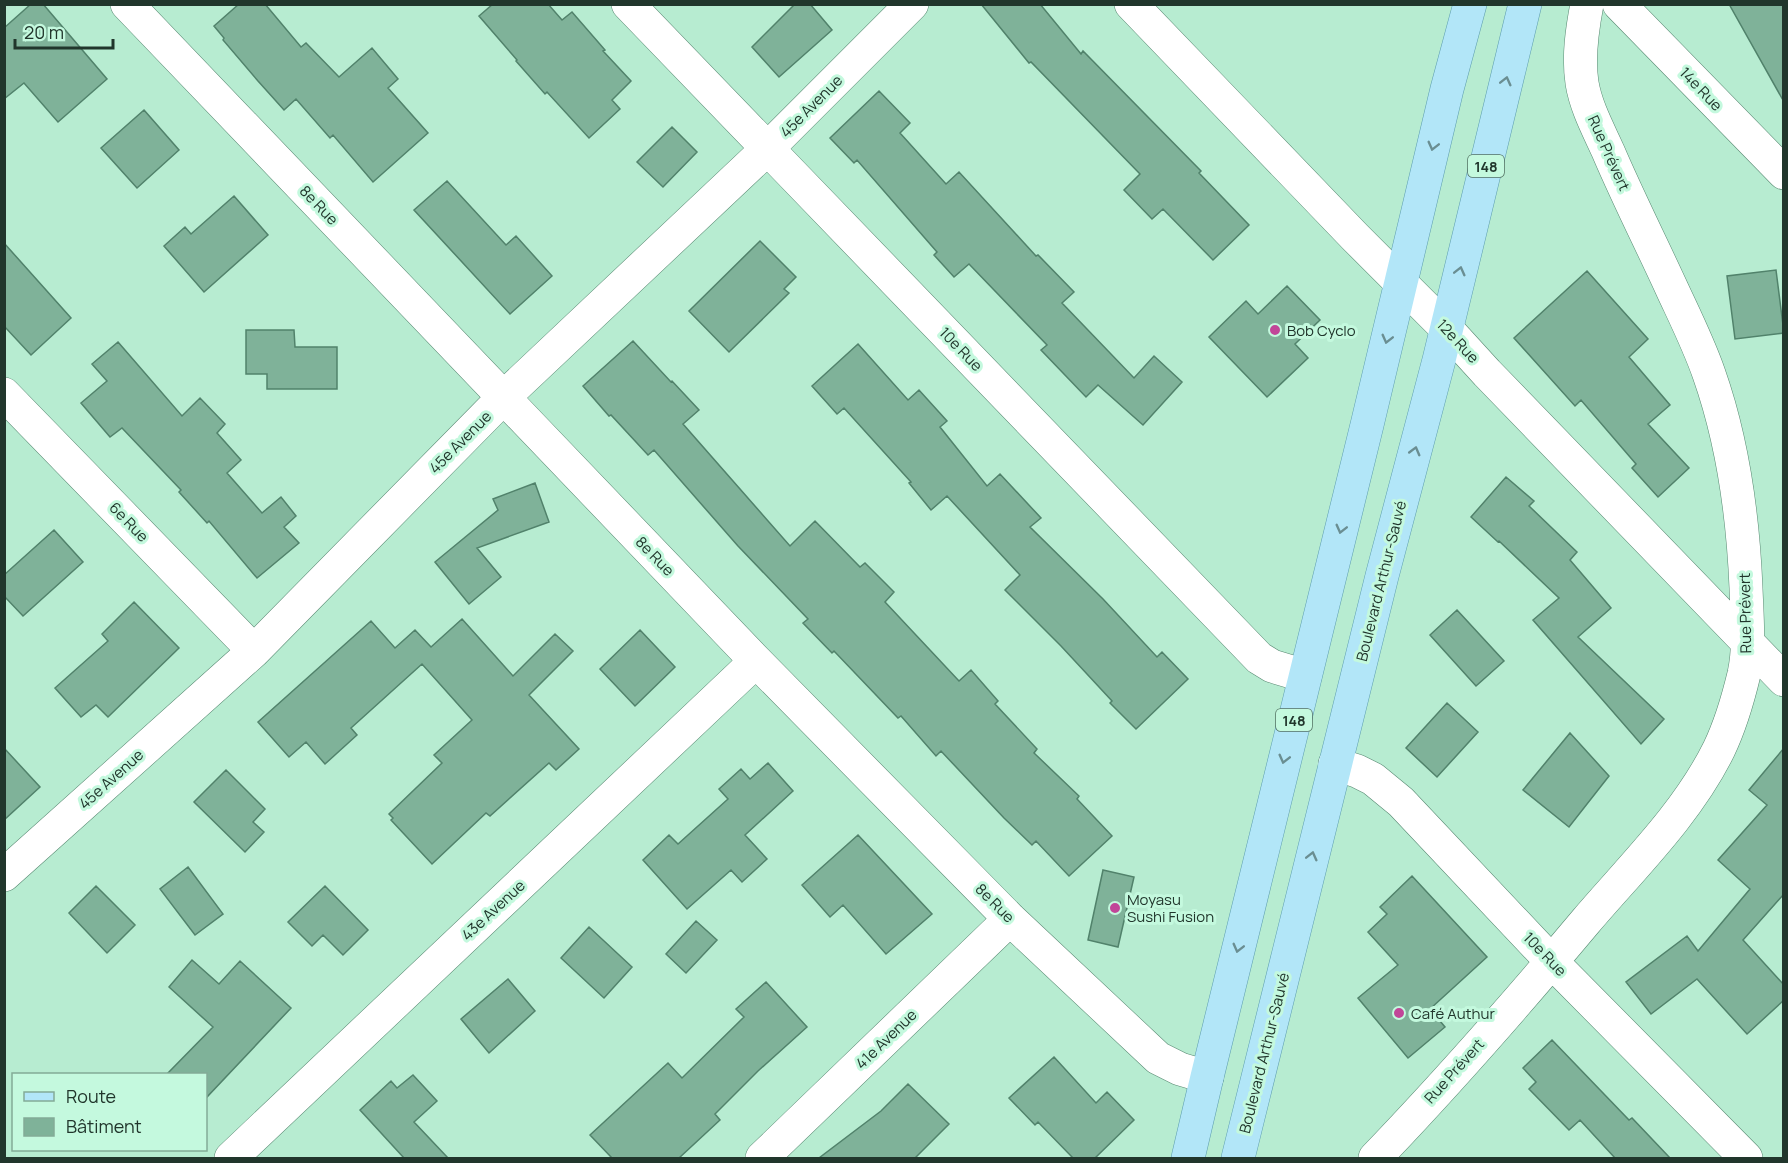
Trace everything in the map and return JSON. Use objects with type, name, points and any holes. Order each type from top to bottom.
[{"type":"main road","name":"148","points":[[1188,1158],[1447,89],[1470,4]]},
{"type":"main road","name":"Boulevard Arthur-Sauvé","points":[[1238,1158],[1525,4]]},
{"type":"street","name":"8e Rue","points":[[127,4],[756,661],[1010,919],[1158,1058],[1180,1069],[1206,1077]]},
{"type":"street","name":"10e Rue","points":[[628,4],[1259,658],[1272,666],[1305,676]]},
{"type":"street","name":"45e Avenue","points":[[4,875],[254,651],[503,398],[767,149],[912,4]]},
{"type":"street","name":"12e Rue","points":[[1131,4],[1784,680]]},
{"type":"street","name":"Rue Prévert","points":[[1375,1158],[1552,962],[1663,833],[1706,772],[1719,747],[1739,692],[1744,671],[1747,642],[1746,577],[1739,504],[1721,412],[1701,350],[1613,163],[1584,94],[1581,54],[1582,30],[1587,4]]},
{"type":"street","name":"14e Rue","points":[[1619,4],[1784,173]]},
{"type":"street","name":"6e Rue","points":[[4,394],[254,651]]},
{"type":"street","name":"43e Avenue","points":[[231,1158],[756,661]]},
{"type":"street","name":"10e Rue","points":[[1335,764],[1373,779],[1401,802],[1552,962],[1746,1158]]},
{"type":"street","name":"41e Avenue","points":[[762,1158],[1010,919]]},
{"type":"building","points":[[31,4],[43,4],[107,79],[58,122],[24,83],[4,99],[4,28]]},
{"type":"building","points":[[239,4],[265,4],[301,47],[306,43],[339,77],[372,48],[398,79],[388,88],[428,133],[373,182],[333,135],[330,138],[296,99],[284,110],[223,40],[224,38],[214,26]]},
{"type":"building","points":[[493,4],[548,4],[562,20],[572,12],[631,81],[612,100],[620,109],[589,138],[547,92],[545,94],[479,16]]},
{"type":"building","points":[[795,4],[810,4],[832,30],[779,77],[752,47]]},
{"type":"building","points":[[981,4],[1040,4],[1081,54],[1083,51],[1201,171],[1199,173],[1249,225],[1213,260],[1163,209],[1152,219],[1124,190],[1140,174],[1031,62],[1029,63]]},
{"type":"building","points":[[1729,4],[1784,4],[1784,102]]},
{"type":"building","points":[[879,91],[910,123],[900,133],[946,184],[959,172],[1036,256],[1038,255],[1074,292],[1062,303],[1134,378],[1154,356],[1182,382],[1143,425],[1098,385],[1086,397],[1041,350],[1047,345],[969,264],[954,277],[934,255],[937,252],[857,160],[854,163],[830,138]]},
{"type":"building","points":[[144,110],[179,150],[137,188],[101,148]]},
{"type":"building","points":[[672,127],[697,152],[663,187],[637,162]]},
{"type":"building","points":[[447,181],[506,245],[516,236],[552,276],[510,314],[414,210]]},
{"type":"building","points":[[234,196],[268,235],[204,292],[164,246],[185,227],[191,234]]},
{"type":"building","points":[[760,241],[796,277],[784,289],[789,293],[729,352],[689,311]]},
{"type":"building","points":[[4,243],[71,318],[31,355],[4,326]]},
{"type":"building","points":[[1776,270],[1784,333],[1735,339],[1727,276]]},
{"type":"building","points":[[1587,271],[1648,339],[1629,357],[1670,405],[1648,424],[1689,468],[1658,497],[1632,468],[1636,464],[1581,400],[1575,406],[1514,338]]},
{"type":"building","points":[[1287,286],[1320,320],[1295,344],[1308,358],[1267,397],[1209,337],[1246,301],[1258,314]]},
{"type":"building","points":[[246,330],[294,330],[295,347],[337,347],[337,389],[267,389],[267,374],[246,374]]},
{"type":"building","points":[[633,341],[699,410],[683,424],[790,546],[815,521],[860,567],[865,563],[894,592],[885,602],[959,681],[971,670],[998,701],[995,704],[1037,749],[1034,753],[1079,796],[1077,799],[1112,836],[1069,876],[1036,841],[1032,845],[1004,818],[941,751],[936,756],[901,716],[898,718],[834,651],[832,653],[803,623],[808,619],[738,546],[654,450],[648,455],[583,386]]},
{"type":"building","points":[[118,342],[182,416],[200,398],[225,424],[217,433],[241,460],[227,473],[262,513],[281,497],[296,516],[284,527],[299,543],[257,578],[209,521],[207,523],[179,492],[181,490],[122,428],[110,437],[81,403],[107,381],[92,364]]},
{"type":"building","points":[[858,344],[908,400],[919,390],[947,421],[940,427],[987,486],[1000,474],[1041,518],[1030,527],[1103,599],[1157,657],[1162,652],[1188,679],[1136,729],[1110,703],[1112,701],[1061,646],[1005,590],[1020,575],[947,496],[931,510],[909,483],[911,482],[844,408],[837,414],[812,386]]},
{"type":"building","points":[[1506,477],[1534,501],[1529,506],[1577,552],[1570,560],[1611,608],[1578,637],[1664,719],[1641,744],[1533,620],[1559,598],[1471,517]]},
{"type":"building","points":[[535,483],[549,522],[477,548],[501,577],[469,604],[435,562],[498,510],[493,499]]},
{"type":"building","points":[[54,530],[83,562],[23,616],[4,596],[4,575]]},
{"type":"building","points":[[134,602],[179,648],[108,717],[96,705],[81,717],[55,688],[108,641],[102,634]]},
{"type":"building","points":[[1457,610],[1504,661],[1476,686],[1430,635]]},
{"type":"building","points":[[462,619],[513,676],[555,634],[573,651],[529,695],[579,749],[556,770],[549,763],[490,816],[486,813],[432,864],[391,820],[393,818],[389,814],[442,763],[434,755],[472,720],[422,664],[351,728],[357,735],[325,764],[306,742],[289,757],[258,722],[371,621],[395,648],[415,630],[431,647]]},
{"type":"building","points":[[640,630],[675,667],[635,706],[600,669]]},
{"type":"building","points":[[1447,703],[1478,732],[1437,777],[1406,748]]},
{"type":"building","points":[[1570,733],[1609,776],[1569,827],[1523,790]]},
{"type":"building","points":[[4,748],[40,787],[4,820]]},
{"type":"building","points":[[1784,748],[1784,894],[1743,940],[1784,985],[1784,1000],[1747,1034],[1697,979],[1651,1014],[1626,982],[1687,936],[1698,951],[1750,889],[1718,860],[1767,805],[1749,790]]},
{"type":"building","points":[[768,763],[793,791],[745,835],[767,859],[742,882],[731,870],[687,909],[643,860],[669,835],[678,844],[728,799],[719,789],[741,769],[750,779]]},
{"type":"building","points":[[226,770],[265,809],[253,822],[264,832],[245,852],[194,802]]},
{"type":"building","points":[[858,835],[932,914],[886,954],[843,905],[830,917],[802,885]]},
{"type":"building","points":[[188,867],[223,914],[195,935],[160,889]]},
{"type":"building","points":[[1103,870],[1134,877],[1118,947],[1088,940]]},
{"type":"building","points":[[1412,876],[1487,957],[1430,1009],[1445,1027],[1408,1058],[1358,998],[1398,965],[1368,932],[1387,914],[1380,907]]},
{"type":"building","points":[[96,886],[135,925],[107,953],[69,913]]},
{"type":"building","points":[[325,886],[368,930],[343,955],[323,935],[312,946],[288,922]]},
{"type":"building","points":[[696,921],[717,940],[686,973],[666,954]]},
{"type":"building","points":[[589,927],[632,967],[604,998],[561,958]]},
{"type":"building","points":[[192,960],[219,984],[240,961],[291,1008],[207,1097],[207,1073],[168,1073],[213,1027],[169,987]]},
{"type":"building","points":[[508,979],[535,1011],[489,1053],[461,1019]]},
{"type":"building","points":[[766,982],[807,1027],[715,1114],[720,1120],[679,1158],[612,1158],[590,1135],[668,1063],[682,1078],[744,1017],[736,1009]]},
{"type":"building","points":[[1552,1040],[1629,1120],[1632,1118],[1670,1158],[1615,1158],[1580,1120],[1569,1130],[1529,1089],[1536,1082],[1523,1068]]},
{"type":"building","points":[[1054,1057],[1096,1103],[1107,1092],[1134,1120],[1095,1158],[1073,1158],[1038,1122],[1035,1125],[1009,1098]]},
{"type":"building","points":[[413,1075],[437,1101],[414,1122],[448,1158],[404,1158],[360,1110],[391,1081],[397,1088]]},
{"type":"building","points":[[908,1084],[949,1124],[915,1158],[819,1158],[881,1111]]},
{"type":"place","name":"Bob Cyclo","points":[[1275,330]]},
{"type":"place","name":"Moyasu Sushi Fusion","points":[[1115,908]]},
{"type":"place","name":"Café Authur","points":[[1399,1013]]}]
